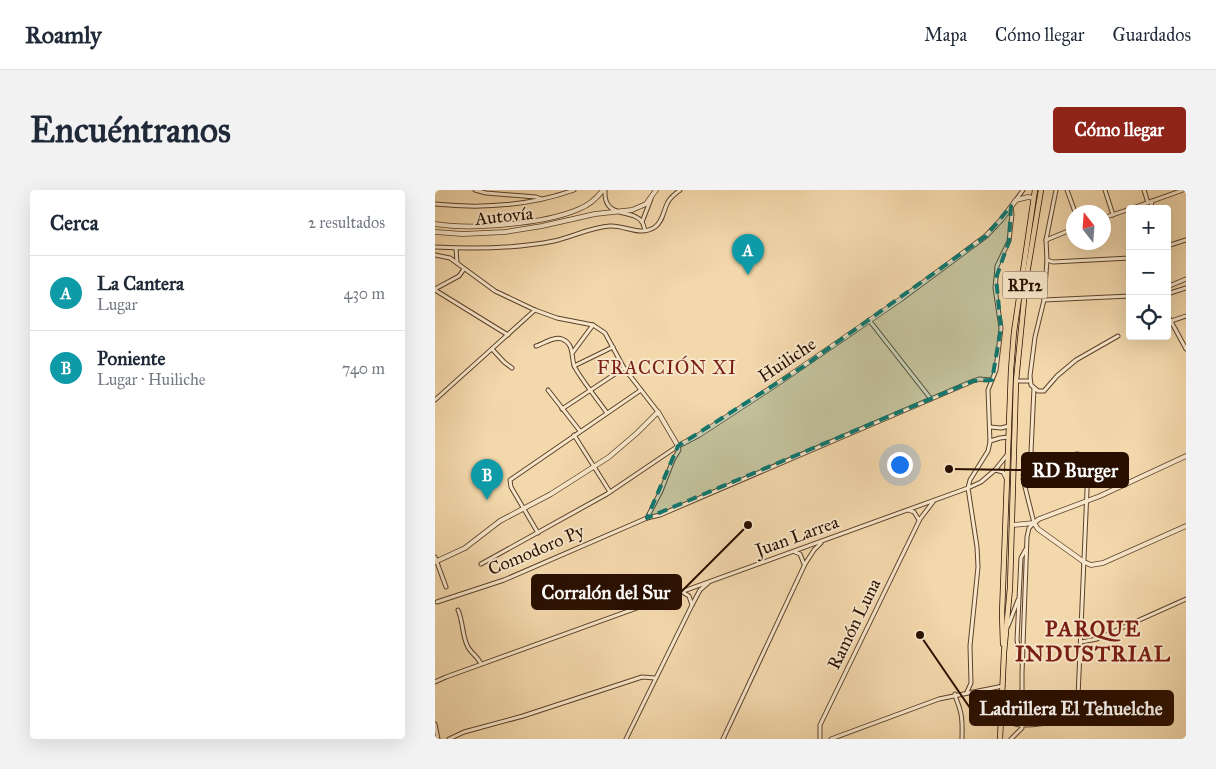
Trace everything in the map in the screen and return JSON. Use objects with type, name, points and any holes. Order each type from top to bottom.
[{"type":"main road","name":"RP12","points":[[1000,739],[1004,653],[1002,614],[1014,332],[1035,190]]},
{"type":"main road","name":"RP12","points":[[1004,653],[1012,525],[1015,391],[1024,295],[1041,190]]},
{"type":"street","points":[[475,190],[486,193],[536,197],[542,200]]},
{"type":"street","points":[[435,204],[500,206],[528,203],[575,190]]},
{"type":"street","points":[[604,190],[606,202],[616,211],[635,217],[642,222],[645,230]]},
{"type":"street","name":"Autovía","points":[[435,224],[511,224],[549,217],[579,209],[594,200],[604,190]]},
{"type":"street","points":[[435,247],[499,248],[538,244],[568,238],[608,226],[635,231],[645,230],[653,228],[660,222],[667,203],[680,190]]},
{"type":"street","points":[[1016,200],[1023,190]]},
{"type":"street","points":[[1056,190],[1046,240],[1047,260],[1044,300],[1035,337],[1030,381],[1034,388],[1040,392],[1044,391],[1057,376],[1076,360],[1118,336]]},
{"type":"street","points":[[1067,190],[1072,205]]},
{"type":"street","points":[[1105,190],[1113,215],[1126,211]]},
{"type":"street","points":[[1144,190],[1150,205]]},
{"type":"street","points":[[1142,205],[1182,190]]},
{"type":"street","points":[[642,222],[655,191]]},
{"type":"street","name":"Autovía","points":[[435,232],[463,234],[505,232],[595,214],[632,210],[641,208],[646,204],[655,191]]},
{"type":"street","points":[[1016,200],[1028,197],[1034,198]]},
{"type":"street","name":"Huiliche","points":[[678,446],[699,435],[774,386],[986,236],[1016,200]]},
{"type":"street","points":[[967,692],[971,678],[970,646],[978,567],[977,547],[968,488],[970,480],[987,451],[990,441],[988,394],[996,370],[1001,328],[995,288],[997,266],[1009,240],[1011,206]]},
{"type":"street","points":[[1046,240],[1066,232]]},
{"type":"street","points":[[1171,245],[1186,240]]},
{"type":"street","points":[[456,248],[457,264]]},
{"type":"street","points":[[435,256],[449,258],[495,291],[535,310],[557,318],[593,325],[605,333],[624,368],[658,412],[679,450],[646,519]]},
{"type":"street","points":[[1047,260],[1053,262],[1126,258]]},
{"type":"street","points":[[464,269],[459,276],[435,290],[508,335]]},
{"type":"street","points":[[1171,285],[1186,279]]},
{"type":"street","points":[[1171,293],[1186,288]]},
{"type":"street","points":[[1044,300],[1126,297]]},
{"type":"street","points":[[435,400],[535,310]]},
{"type":"street","points":[[1186,316],[1171,321],[1186,350]]},
{"type":"street","points":[[869,320],[931,399]]},
{"type":"street","points":[[573,352],[593,325]]},
{"type":"street","points":[[536,346],[551,340],[562,339],[573,352],[574,366],[607,413]]},
{"type":"street","points":[[574,366],[613,347]]},
{"type":"street","points":[[492,349],[512,368]]},
{"type":"street","points":[[562,409],[624,368]]},
{"type":"street","name":"Comodoro Py","points":[[437,602],[504,580],[973,380],[992,380]]},
{"type":"street","points":[[1016,381],[1030,381]]},
{"type":"street","points":[[1034,388],[1031,452],[1023,475],[1023,483],[1034,522],[1038,529],[1091,565],[1103,563],[1186,526]]},
{"type":"street","points":[[548,390],[580,431]]},
{"type":"street","points":[[538,533],[511,487],[509,480],[641,390]]},
{"type":"street","points":[[446,587],[435,560],[465,548],[495,524],[523,507],[551,494],[594,466],[623,446],[658,412]]},
{"type":"street","points":[[989,427],[1001,428],[1009,426]]},
{"type":"street","points":[[574,435],[610,492]]},
{"type":"street","points":[[990,441],[1009,437]]},
{"type":"street","points":[[481,564],[610,492],[678,446]]},
{"type":"street","name":"Juan Larrea","points":[[435,682],[968,488],[981,482],[995,470],[1008,452]]},
{"type":"street","points":[[1002,707],[1011,723],[1022,725],[1054,720],[1069,715],[1075,707],[1078,697],[1087,461],[1083,456],[1076,454],[1035,469],[1030,475],[1023,475]]},
{"type":"street","points":[[1012,525],[1034,522],[1100,496],[1186,456]]},
{"type":"street","points":[[995,470],[1003,472],[1007,482]]},
{"type":"street","name":"Ramón Luna","points":[[820,739],[820,725],[919,521],[934,500]]},
{"type":"street","points":[[907,510],[914,512],[919,521]]},
{"type":"street","points":[[1011,739],[1020,731],[1022,725],[1022,667],[1027,548],[1028,532],[1034,522]]},
{"type":"street","points":[[723,739],[805,564],[818,545],[825,540]]},
{"type":"street","points":[[1022,667],[1017,640],[1021,558],[1027,548]]},
{"type":"street","points":[[794,551],[800,554],[805,564]]},
{"type":"street","points":[[626,739],[692,605],[708,582]]},
{"type":"street","points":[[681,592],[689,596],[692,605]]},
{"type":"street","points":[[1007,627],[1019,596]]},
{"type":"street","points":[[1081,642],[1097,638],[1186,598]]},
{"type":"street","points":[[458,610],[466,644],[477,655],[481,664]]},
{"type":"street","points":[[449,739],[464,732],[523,716],[642,677],[655,678]]},
{"type":"street","points":[[831,739],[955,694],[1003,686]]},
{"type":"street","points":[[955,694],[960,709],[962,739]]},
{"type":"street","points":[[435,724],[438,739]]},
{"type":"highlighted area","points":[[1011,206],[1009,241],[996,278],[1001,328],[992,380],[973,381],[647,518],[678,446],[804,366],[986,236]]},
{"type":"place","name":"La Cantera","points":[[748,275]]},
{"type":"place","name":"RD Burger","points":[[949,469]]},
{"type":"place","name":"Poniente","points":[[487,500]]},
{"type":"place","name":"Corralón del Sur","points":[[748,525]]},
{"type":"place","name":"Ladrillera El Tehuelche","points":[[920,635]]},
{"type":"district","name":"FRACCIÓN XI","points":[[667,367]]},
{"type":"district","name":"PARQUE INDUSTRIAL","points":[[1093,640]]}]
